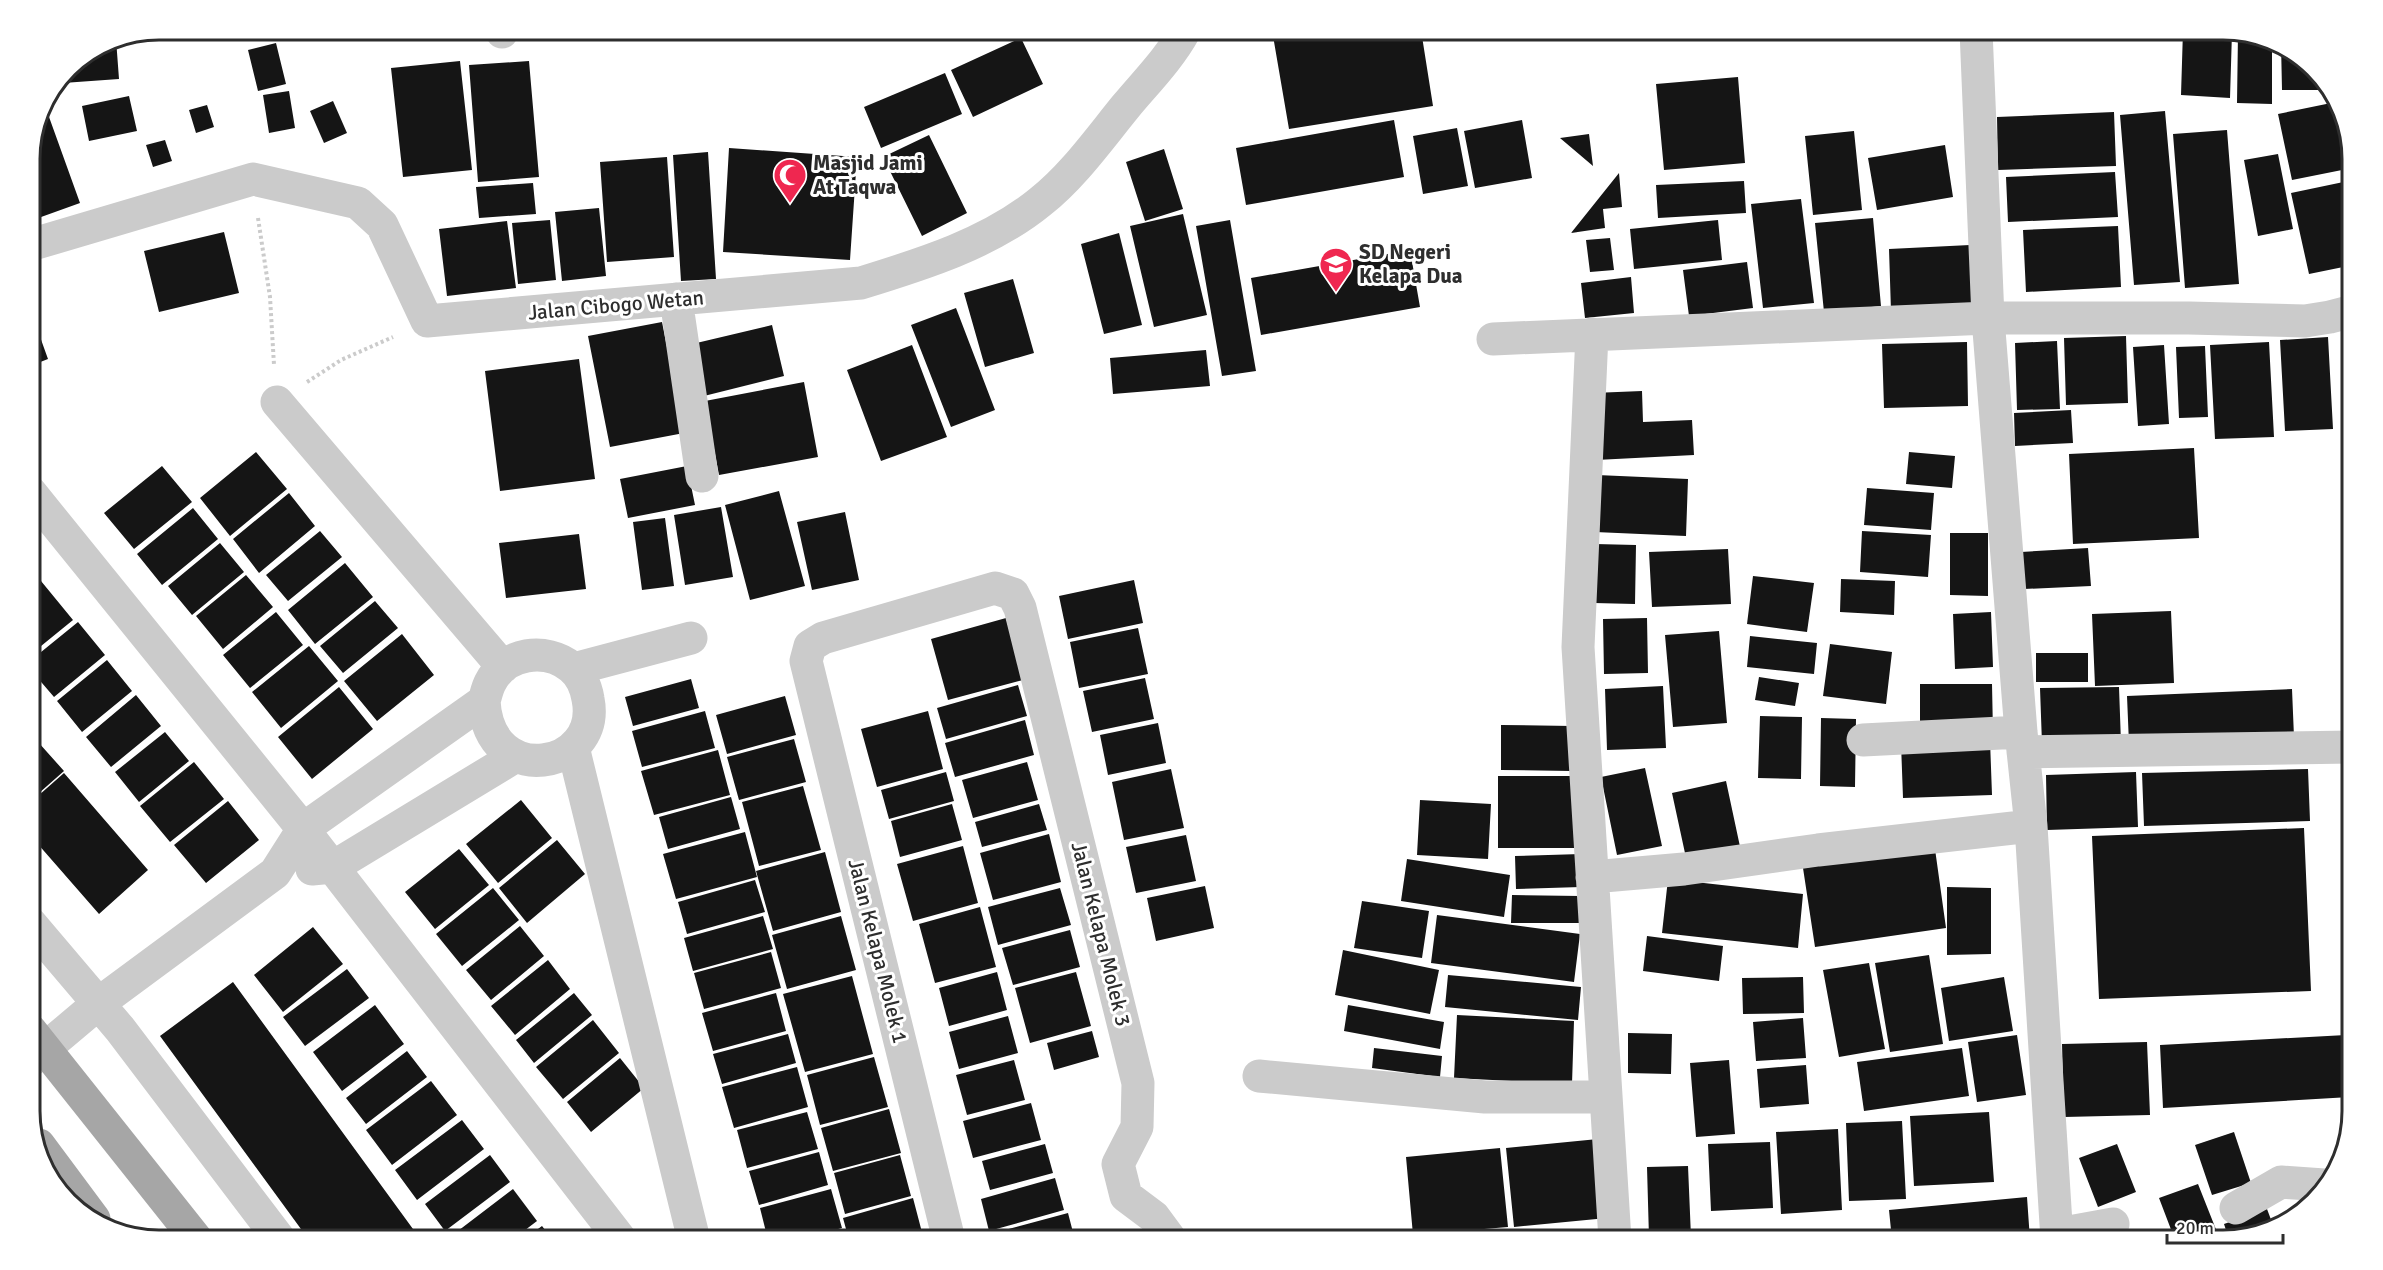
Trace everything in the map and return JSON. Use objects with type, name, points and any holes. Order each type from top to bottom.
[{"type":"main road","points":[[41,1054],[189,1230]]},
{"type":"main road","points":[[55,1167],[77,1196]]},
{"type":"street","points":[[1976,40],[1988,318],[2022,742],[2031,826],[2058,1230]]},
{"type":"street","name":"Jalan Cibogo Wetan","points":[[427,321],[861,283],[921,265],[993,232],[1029,210],[1056,189],[1178,41]]},
{"type":"street","points":[[41,242],[253,178],[358,203],[382,225],[427,321]]},
{"type":"street","points":[[676,299],[702,476]]},
{"type":"street","points":[[1492,339],[1988,318],[2189,318],[2305,321],[2342,314]]},
{"type":"street","points":[[1592,334],[1578,647],[1614,1230]]},
{"type":"street","points":[[277,402],[503,667]]},
{"type":"street","points":[[41,506],[303,829],[613,1230]]},
{"type":"street","name":"Jalan Kelapa Molek 1","points":[[948,1230],[806,662],[810,646],[823,638],[995,588],[1014,594],[1020,609]]},
{"type":"street","name":"Jalan Kelapa Molek 3","points":[[1020,609],[1138,1083],[1137,1127],[1118,1164],[1126,1196],[1154,1217],[1164,1230]]},
{"type":"street","points":[[574,669],[691,638]]},
{"type":"street","points":[[539,654],[558,658],[574,669],[586,687],[590,709],[586,730],[573,747],[546,760],[530,760],[516,756],[502,747],[491,734],[485,718],[484,701],[490,682],[503,667],[519,657],[539,654]]},
{"type":"street","points":[[41,1043],[99,1003],[275,873],[303,829],[484,701]]},
{"type":"street","points":[[1863,740],[2342,747]]},
{"type":"street","points":[[573,747],[692,1230]]},
{"type":"street","points":[[275,873],[333,867],[516,756]]},
{"type":"street","points":[[1592,877],[1684,869],[1818,850],[2031,826]]},
{"type":"street","points":[[41,936],[99,1003],[272,1230]]},
{"type":"street","points":[[1258,1076],[1485,1097],[1605,1097]]},
{"type":"street","points":[[2236,1208],[2281,1182],[2316,1184]]},
{"type":"street","points":[[2088,1230],[2113,1224]]},
{"type":"path","points":[[253,178],[270,297],[277,402],[341,360],[427,321]]},
{"type":"building","points":[[1274,40],[1423,40],[1433,106],[1289,129]]},
{"type":"building","points":[[2183,40],[2232,41],[2230,98],[2181,95]]},
{"type":"building","points":[[1015,41],[1022,41],[1043,84],[973,117],[951,70]]},
{"type":"building","points":[[2238,42],[2272,51],[2272,104],[2237,103]]},
{"type":"building","points":[[276,43],[286,84],[258,91],[248,50]]},
{"type":"building","points":[[117,49],[119,79],[69,83],[87,65],[100,56]]},
{"type":"building","points":[[2281,56],[2302,70],[2320,90],[2282,90]]},
{"type":"building","points":[[460,61],[472,170],[403,177],[391,68]]},
{"type":"building","points":[[529,61],[539,177],[478,182],[469,65]]},
{"type":"building","points":[[945,73],[962,114],[881,148],[864,107]]},
{"type":"building","points":[[1738,77],[1745,163],[1664,170],[1656,84]]},
{"type":"building","points":[[289,91],[295,128],[269,133],[263,95]]},
{"type":"building","points":[[129,96],[137,131],[89,141],[82,106]]},
{"type":"building","points":[[333,101],[347,133],[324,143],[310,111]]},
{"type":"building","points":[[2328,104],[2340,136],[2342,170],[2292,180],[2278,114]]},
{"type":"building","points":[[207,105],[214,127],[196,133],[189,110]]},
{"type":"building","points":[[2165,111],[2180,282],[2134,285],[2120,115]]},
{"type":"building","points":[[2114,112],[2116,166],[1998,170],[1997,117]]},
{"type":"building","points":[[49,117],[80,203],[41,217],[41,152]]},
{"type":"building","name":"SD Negeri Kelapa Dua","points":[[1394,120],[1404,177],[1246,205],[1236,148]]},
{"type":"building","points":[[1522,120],[1532,178],[1475,188],[1464,131]]},
{"type":"building","points":[[1457,128],[1468,186],[1423,194],[1413,136]]},
{"type":"building","points":[[2227,130],[2239,284],[2185,288],[2173,134]]},
{"type":"building","points":[[1854,131],[1862,210],[1813,215],[1805,136]]},
{"type":"building","points":[[1589,134],[1593,166],[1560,138]]},
{"type":"building","points":[[929,135],[967,213],[922,236],[883,157]]},
{"type":"building","points":[[165,140],[172,161],[153,167],[146,145]]},
{"type":"building","points":[[1945,145],[1953,197],[1877,210],[1868,158]]},
{"type":"building","name":"Masjid Jami At Taqwa","points":[[729,148],[857,157],[850,260],[723,252]]},
{"type":"building","points":[[1164,149],[1183,209],[1145,221],[1126,162]]},
{"type":"building","points":[[708,152],[716,279],[681,281],[673,155]]},
{"type":"building","points":[[2278,154],[2293,229],[2258,236],[2244,160]]},
{"type":"building","points":[[667,157],[674,257],[607,262],[600,162]]},
{"type":"building","points":[[2115,172],[2118,217],[2008,222],[2006,177]]},
{"type":"building","points":[[1619,173],[1622,207],[1603,209],[1605,228],[1571,233]]},
{"type":"building","points":[[1744,181],[1746,213],[1658,218],[1656,185]]},
{"type":"building","points":[[2342,182],[2342,267],[2309,274],[2291,193]]},
{"type":"building","points":[[533,183],[536,214],[479,218],[476,187]]},
{"type":"building","points":[[1801,199],[1814,303],[1763,308],[1751,204]]},
{"type":"building","points":[[599,208],[606,276],[562,281],[555,212]]},
{"type":"building","points":[[1183,214],[1207,315],[1154,327],[1130,226]]},
{"type":"building","points":[[1873,218],[1881,306],[1824,312],[1815,223]]},
{"type":"building","points":[[550,220],[556,280],[518,284],[512,223]]},
{"type":"building","points":[[1230,220],[1256,371],[1222,376],[1196,226]]},
{"type":"building","points":[[1718,220],[1722,260],[1634,269],[1630,229]]},
{"type":"building","points":[[507,221],[516,288],[447,296],[439,229]]},
{"type":"building","points":[[2118,226],[2121,287],[2026,292],[2023,230]]},
{"type":"building","points":[[224,232],[239,293],[159,312],[144,251]]},
{"type":"building","points":[[1119,233],[1142,325],[1104,334],[1081,244]]},
{"type":"building","points":[[1610,238],[1614,270],[1590,272],[1586,240]]},
{"type":"building","points":[[1970,245],[1973,307],[1891,311],[1889,249]]},
{"type":"building","name":"SD Negeri Kelapa Dua","points":[[1410,250],[1420,307],[1261,335],[1251,278]]},
{"type":"building","points":[[1747,262],[1753,308],[1689,316],[1683,270]]},
{"type":"building","points":[[1631,277],[1634,313],[1585,318],[1581,283]]},
{"type":"building","points":[[1013,279],[1034,353],[985,367],[964,293]]},
{"type":"building","points":[[956,308],[995,410],[951,427],[911,325]]},
{"type":"building","points":[[662,322],[684,433],[610,447],[588,336]]},
{"type":"building","points":[[772,325],[784,376],[700,397],[688,345]]},
{"type":"building","points":[[2126,336],[2128,403],[2066,405],[2064,338]]},
{"type":"building","points":[[2328,337],[2333,429],[2285,431],[2280,340]]},
{"type":"building","points":[[41,340],[48,359],[41,362]]},
{"type":"building","points":[[2057,341],[2060,409],[2017,410],[2015,343]]},
{"type":"building","points":[[1967,342],[1968,406],[1884,408],[1882,344]]},
{"type":"building","points":[[2269,342],[2274,437],[2215,439],[2210,345]]},
{"type":"building","points":[[912,345],[947,437],[881,461],[847,370]]},
{"type":"building","points":[[2164,345],[2169,424],[2138,426],[2133,347]]},
{"type":"building","points":[[2205,346],[2208,417],[2179,418],[2176,347]]},
{"type":"building","points":[[1206,350],[1210,386],[1113,394],[1110,358]]},
{"type":"building","points":[[579,359],[595,479],[500,491],[485,371]]},
{"type":"building","points":[[804,382],[818,457],[719,475],[705,401]]},
{"type":"building","points":[[1642,391],[1643,422],[1692,420],[1694,455],[1596,460],[1593,393]]},
{"type":"building","points":[[2071,410],[2073,443],[2015,446],[2014,413]]},
{"type":"building","points":[[2194,448],[2199,538],[2073,544],[2069,454]]},
{"type":"building","points":[[256,452],[287,489],[230,536],[200,498]]},
{"type":"building","points":[[1909,452],[1955,456],[1952,488],[1906,484]]},
{"type":"building","points":[[162,466],[192,502],[134,549],[104,513]]},
{"type":"building","points":[[687,466],[695,505],[628,518],[620,479]]},
{"type":"building","points":[[1597,475],[1688,479],[1686,536],[1595,532]]},
{"type":"building","points":[[1867,488],[1934,493],[1931,530],[1864,525]]},
{"type":"building","points":[[779,491],[805,586],[750,600],[725,505]]},
{"type":"building","points":[[289,493],[315,526],[259,573],[233,539]]},
{"type":"building","points":[[721,507],[733,577],[685,585],[674,515]]},
{"type":"building","points":[[193,508],[218,539],[162,585],[137,554]]},
{"type":"building","points":[[845,512],[859,580],[812,590],[797,522]]},
{"type":"building","points":[[665,518],[674,586],[642,590],[633,522]]},
{"type":"building","points":[[320,531],[342,557],[288,601],[266,575]]},
{"type":"building","points":[[1862,531],[1931,535],[1928,577],[1860,572]]},
{"type":"building","points":[[1950,533],[1988,533],[1988,596],[1950,595]]},
{"type":"building","points":[[579,534],[586,589],[506,598],[499,543]]},
{"type":"building","points":[[220,543],[244,572],[192,615],[168,586]]},
{"type":"building","points":[[1595,544],[1636,545],[1635,604],[1594,603]]},
{"type":"building","points":[[2088,548],[2091,586],[2024,589],[2021,552]]},
{"type":"building","points":[[1728,549],[1731,604],[1652,607],[1649,552]]},
{"type":"building","points":[[345,563],[373,597],[315,644],[288,610]]},
{"type":"building","points":[[246,575],[273,607],[223,649],[196,616]]},
{"type":"building","points":[[1753,576],[1814,583],[1807,632],[1747,624]]},
{"type":"building","points":[[1841,579],[1895,581],[1894,615],[1840,612]]},
{"type":"building","points":[[1134,580],[1143,623],[1068,639],[1059,596]]},
{"type":"building","points":[[41,581],[73,620],[41,646]]},
{"type":"building","points":[[375,601],[398,628],[343,673],[320,646]]},
{"type":"building","points":[[2171,611],[2174,683],[2095,686],[2092,614]]},
{"type":"building","points":[[276,612],[303,645],[250,688],[223,655]]},
{"type":"building","points":[[1991,612],[1993,667],[1955,669],[1953,614]]},
{"type":"building","points":[[1006,618],[1023,680],[948,700],[931,639]]},
{"type":"building","points":[[1647,618],[1648,673],[1604,674],[1603,619]]},
{"type":"building","points":[[78,622],[105,655],[54,697],[41,682],[41,652]]},
{"type":"building","points":[[1138,628],[1148,674],[1079,688],[1070,642]]},
{"type":"building","points":[[1719,631],[1727,723],[1673,727],[1665,635]]},
{"type":"building","points":[[402,634],[434,675],[377,721],[344,681]]},
{"type":"building","points":[[1750,636],[1817,643],[1814,674],[1747,667]]},
{"type":"building","points":[[1830,644],[1892,652],[1886,704],[1823,696]]},
{"type":"building","points":[[309,646],[338,681],[281,728],[252,692]]},
{"type":"building","points":[[2036,653],[2088,653],[2088,682],[2036,682]]},
{"type":"building","points":[[107,660],[132,691],[82,732],[57,701]]},
{"type":"building","points":[[1759,677],[1799,683],[1795,706],[1755,700]]},
{"type":"building","points":[[1145,678],[1154,719],[1092,732],[1083,691]]},
{"type":"building","points":[[691,679],[699,708],[633,726],[625,697]]},
{"type":"building","points":[[1920,684],[1992,684],[1993,733],[1920,733]]},
{"type":"building","points":[[1018,685],[1027,716],[946,739],[937,708]]},
{"type":"building","points":[[1663,686],[1666,748],[1607,750],[1605,689]]},
{"type":"building","points":[[339,687],[373,729],[312,779],[278,737]]},
{"type":"building","points":[[2119,687],[2121,743],[2042,744],[2040,688]]},
{"type":"building","points":[[2292,689],[2294,737],[2129,744],[2127,696]]},
{"type":"building","points":[[136,695],[161,726],[111,767],[86,737]]},
{"type":"building","points":[[785,696],[796,735],[727,754],[716,715]]},
{"type":"building","points":[[705,711],[715,748],[642,767],[632,731]]},
{"type":"building","points":[[928,711],[943,769],[877,787],[861,729]]},
{"type":"building","points":[[1760,716],[1802,717],[1801,779],[1758,778]]},
{"type":"building","points":[[1821,718],[1856,719],[1855,787],[1820,786]]},
{"type":"building","points":[[1025,720],[1034,755],[955,777],[945,743]]},
{"type":"building","points":[[1158,723],[1166,763],[1108,775],[1100,735]]},
{"type":"building","points":[[1501,725],[1572,726],[1571,771],[1501,770]]},
{"type":"building","points":[[165,732],[189,761],[139,802],[115,772]]},
{"type":"building","points":[[794,739],[806,782],[739,800],[727,757]]},
{"type":"building","points":[[1990,740],[1992,795],[1903,798],[1901,743]]},
{"type":"building","points":[[41,745],[64,771],[41,791]]},
{"type":"building","points":[[718,750],[730,795],[654,815],[641,771]]},
{"type":"building","points":[[194,762],[224,799],[170,842],[140,806]]},
{"type":"building","points":[[1027,762],[1038,800],[973,818],[962,780]]},
{"type":"building","points":[[1645,768],[1662,846],[1617,855],[1601,777]]},
{"type":"building","points":[[1171,769],[1184,828],[1124,840],[1112,782]]},
{"type":"building","points":[[2308,769],[2310,821],[2144,826],[2142,773]]},
{"type":"building","points":[[946,772],[954,801],[889,819],[881,790]]},
{"type":"building","points":[[2136,772],[2138,827],[2047,830],[2046,775]]},
{"type":"building","points":[[64,773],[148,870],[99,914],[41,848],[41,793]]},
{"type":"building","points":[[1498,776],[1575,776],[1575,848],[1498,848]]},
{"type":"building","points":[[1726,781],[1742,856],[1688,867],[1672,793]]},
{"type":"building","points":[[803,786],[821,850],[759,866],[742,802]]},
{"type":"building","points":[[731,797],[740,829],[668,849],[659,817]]},
{"type":"building","points":[[521,800],[552,838],[498,883],[466,844]]},
{"type":"building","points":[[1420,800],[1491,804],[1488,859],[1417,855]]},
{"type":"building","points":[[228,801],[259,840],[206,883],[174,845]]},
{"type":"building","points":[[952,804],[962,840],[900,857],[891,821]]},
{"type":"building","points":[[1039,804],[1047,830],[982,847],[975,822]]},
{"type":"building","points":[[2304,828],[2311,991],[2099,999],[2092,836]]},
{"type":"building","points":[[745,832],[757,877],[676,899],[663,854]]},
{"type":"building","points":[[1049,834],[1061,882],[993,900],[980,853]]},
{"type":"building","points":[[1186,835],[1196,881],[1136,893],[1126,847]]},
{"type":"building","points":[[557,840],[585,874],[527,923],[499,888]]},
{"type":"building","points":[[963,846],[978,903],[913,921],[897,864]]},
{"type":"building","points":[[459,849],[489,885],[435,929],[405,892]]},
{"type":"building","points":[[1935,849],[1946,928],[1815,947],[1803,868]]},
{"type":"building","points":[[825,852],[841,912],[773,931],[756,871]]},
{"type":"building","points":[[1581,854],[1581,887],[1516,889],[1515,856]]},
{"type":"building","points":[[1407,859],[1510,875],[1504,917],[1401,901]]},
{"type":"building","points":[[1668,879],[1803,894],[1798,948],[1662,933]]},
{"type":"building","points":[[755,880],[765,912],[687,934],[678,902]]},
{"type":"building","points":[[1205,886],[1214,928],[1156,941],[1147,898]]},
{"type":"building","points":[[1947,887],[1991,888],[1991,954],[1947,955]]},
{"type":"building","points":[[493,888],[519,920],[462,966],[436,934]]},
{"type":"building","points":[[1060,888],[1071,925],[998,945],[988,907]]},
{"type":"building","points":[[1512,895],[1580,896],[1580,923],[1511,923]]},
{"type":"building","points":[[1362,901],[1429,911],[1422,958],[1354,948]]},
{"type":"building","points":[[980,907],[996,967],[935,983],[919,924]]},
{"type":"building","points":[[1437,915],[1580,934],[1574,982],[1431,963]]},
{"type":"building","points":[[763,916],[773,949],[693,971],[684,938]]},
{"type":"building","points":[[841,916],[856,970],[787,989],[772,935]]},
{"type":"building","points":[[520,926],[544,956],[491,1000],[466,970]]},
{"type":"building","points":[[313,927],[343,964],[283,1012],[254,975]]},
{"type":"building","points":[[1070,930],[1080,967],[1013,985],[1002,948]]},
{"type":"building","points":[[1647,936],[1723,946],[1719,981],[1643,971]]},
{"type":"building","points":[[1343,950],[1439,970],[1430,1014],[1335,995]]},
{"type":"building","points":[[771,952],[781,988],[704,1009],[694,973]]},
{"type":"building","points":[[1929,955],[1943,1044],[1890,1052],[1875,963]]},
{"type":"building","points":[[548,960],[570,989],[515,1035],[491,1006]]},
{"type":"building","points":[[1869,963],[1885,1049],[1839,1057],[1823,970]]},
{"type":"building","points":[[347,969],[369,998],[305,1046],[283,1017]]},
{"type":"building","points":[[997,972],[1007,1010],[949,1026],[939,988]]},
{"type":"building","points":[[1076,972],[1091,1026],[1030,1043],[1015,988]]},
{"type":"building","points":[[1448,975],[1581,987],[1578,1020],[1445,1007]]},
{"type":"building","points":[[852,976],[873,1054],[805,1072],[783,994]]},
{"type":"building","points":[[1803,977],[1804,1013],[1743,1014],[1742,978]]},
{"type":"building","points":[[2004,977],[2013,1031],[1949,1041],[1941,988]]},
{"type":"building","points":[[233,982],[414,1230],[302,1230],[160,1036]]},
{"type":"building","points":[[574,993],[592,1015],[534,1063],[516,1040]]},
{"type":"building","points":[[776,993],[786,1031],[713,1051],[702,1013]]},
{"type":"building","points":[[375,1005],[404,1044],[342,1091],[313,1052]]},
{"type":"building","points":[[1348,1005],[1444,1022],[1440,1049],[1344,1031]]},
{"type":"building","points":[[1457,1015],[1574,1021],[1572,1084],[1454,1078]]},
{"type":"building","points":[[1008,1016],[1018,1053],[959,1069],[949,1032]]},
{"type":"building","points":[[1803,1018],[1806,1058],[1756,1061],[1753,1022]]},
{"type":"building","points":[[593,1020],[619,1053],[563,1099],[536,1067]]},
{"type":"building","points":[[1092,1031],[1099,1057],[1054,1070],[1047,1043]]},
{"type":"building","points":[[1628,1033],[1672,1034],[1671,1074],[1628,1073]]},
{"type":"building","points":[[788,1034],[796,1063],[722,1084],[713,1054]]},
{"type":"building","points":[[2017,1035],[2026,1095],[1977,1102],[1968,1042]]},
{"type":"building","points":[[2342,1035],[2342,1097],[2163,1108],[2160,1045]]},
{"type":"building","points":[[2147,1042],[2150,1115],[2064,1117],[2062,1044]]},
{"type":"building","points":[[1374,1048],[1442,1056],[1440,1077],[1372,1068]]},
{"type":"building","points":[[1962,1048],[1969,1096],[1864,1111],[1857,1062]]},
{"type":"building","points":[[407,1051],[427,1077],[366,1124],[346,1098]]},
{"type":"building","points":[[874,1057],[888,1107],[820,1125],[807,1075]]},
{"type":"building","points":[[620,1058],[644,1088],[591,1132],[567,1102]]},
{"type":"building","points":[[1014,1060],[1025,1100],[967,1115],[956,1075]]},
{"type":"building","points":[[1729,1060],[1735,1134],[1696,1137],[1690,1063]]},
{"type":"building","points":[[1806,1065],[1809,1104],[1760,1108],[1757,1069]]},
{"type":"building","points":[[797,1067],[808,1107],[734,1128],[722,1087]]},
{"type":"building","points":[[431,1081],[457,1115],[392,1165],[366,1130]]},
{"type":"building","points":[[1031,1103],[1041,1140],[973,1158],[963,1121]]},
{"type":"building","points":[[889,1109],[901,1153],[833,1171],[821,1128]]},
{"type":"building","points":[[807,1112],[818,1149],[747,1168],[737,1130]]},
{"type":"building","points":[[1989,1112],[1994,1182],[1914,1186],[1910,1116]]},
{"type":"building","points":[[462,1120],[484,1149],[417,1200],[395,1170]]},
{"type":"building","points":[[1902,1121],[1906,1199],[1849,1201],[1846,1123]]},
{"type":"building","points":[[1838,1129],[1842,1210],[1781,1214],[1776,1132]]},
{"type":"building","points":[[2234,1132],[2251,1183],[2212,1195],[2195,1145]]},
{"type":"building","points":[[1598,1139],[1607,1218],[1514,1227],[1506,1148]]},
{"type":"building","points":[[1770,1142],[1773,1208],[1711,1211],[1708,1144]]},
{"type":"building","points":[[1045,1144],[1053,1173],[990,1190],[982,1161]]},
{"type":"building","points":[[2117,1144],[2136,1192],[2098,1207],[2079,1158]]},
{"type":"building","points":[[1500,1148],[1508,1227],[1472,1230],[1413,1230],[1406,1157]]},
{"type":"building","points":[[819,1152],[828,1185],[759,1205],[749,1171]]},
{"type":"building","points":[[490,1155],[510,1182],[446,1230],[425,1204]]},
{"type":"building","points":[[900,1155],[911,1196],[845,1214],[834,1173]]},
{"type":"building","points":[[1688,1166],[1691,1230],[1649,1230],[1647,1167]]},
{"type":"building","points":[[1055,1178],[1064,1210],[989,1230],[981,1199]]},
{"type":"building","points":[[2198,1184],[2216,1230],[2171,1230],[2159,1198]]},
{"type":"building","points":[[513,1189],[537,1221],[525,1230],[459,1230]]},
{"type":"building","points":[[831,1189],[842,1228],[834,1230],[766,1230],[760,1208]]},
{"type":"building","points":[[2027,1197],[2029,1230],[1891,1230],[1889,1210]]},
{"type":"building","points":[[913,1198],[921,1230],[846,1230],[843,1218]]},
{"type":"building","points":[[2267,1209],[2271,1219],[2247,1227],[2226,1230],[2224,1224]]},
{"type":"building","points":[[1068,1213],[1072,1230],[1004,1230]]},
{"type":"place","name":"Masjid Jami At Taqwa","points":[[790,204]]},
{"type":"place","name":"SD Negeri Kelapa Dua","points":[[1336,293]]}]
